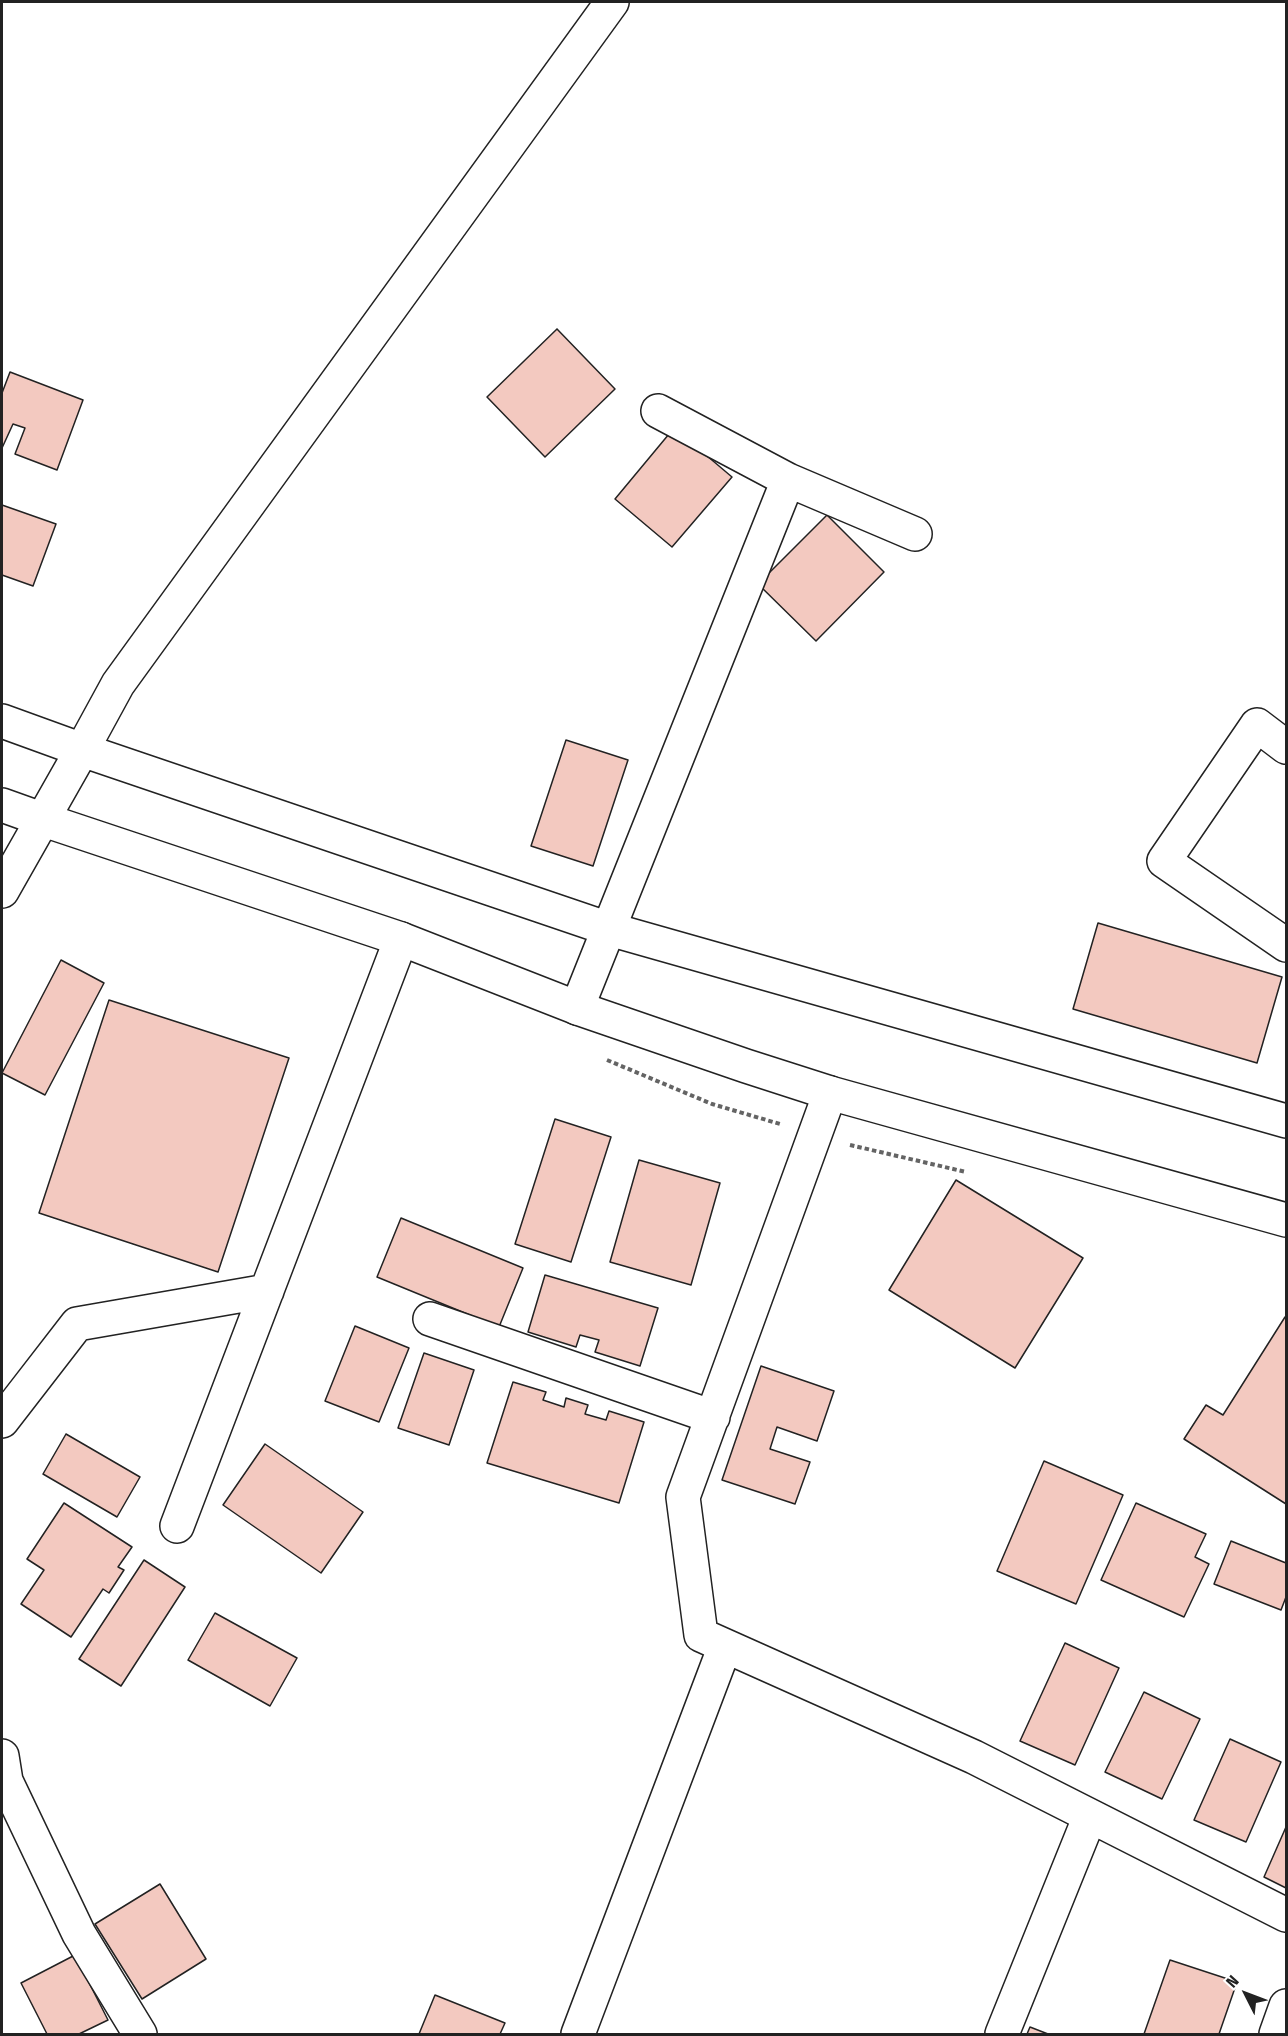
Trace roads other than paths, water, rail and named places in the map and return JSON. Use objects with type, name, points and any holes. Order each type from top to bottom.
[{"type":"main road","points":[[2,891],[44,820],[118,684],[612,2]]},
{"type":"main road","points":[[658,411],[788,480],[915,534]]},
{"type":"main road","points":[[579,1008],[788,480]]},
{"type":"main road","points":[[2,721],[609,929],[1287,1121]]},
{"type":"main road","points":[[1287,747],[1257,725],[1164,861],[1287,945]]},
{"type":"main road","points":[[2,805],[401,939],[579,1008],[746,1066],[830,1093],[1287,1220]]},
{"type":"main road","points":[[177,1526],[401,939]]},
{"type":"main road","points":[[830,1093],[683,1497],[700,1635],[974,1757],[1287,1916]]},
{"type":"main road","points":[[2,1421],[77,1324],[267,1291]]},
{"type":"main road","points":[[430,1319],[713,1417]]},
{"type":"main road","points":[[578,2034],[725,1646]]},
{"type":"main road","points":[[2,1756],[6,1780],[79,1934],[140,2034]]},
{"type":"main road","points":[[1002,2034],[1090,1815]]},
{"type":"main road","points":[[1276,2034],[1287,2006]]}]
